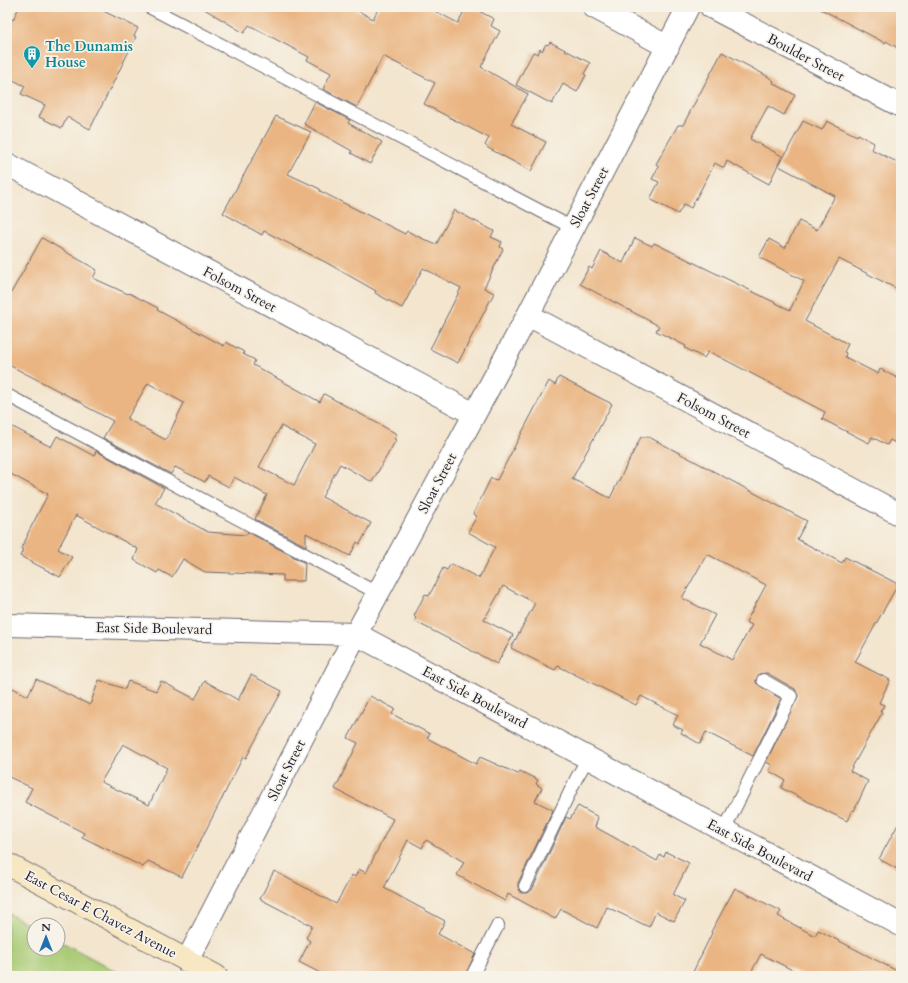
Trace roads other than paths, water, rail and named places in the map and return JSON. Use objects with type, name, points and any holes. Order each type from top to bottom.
[{"type":"main road","name":"East Cesar E Chavez Avenue","points":[[7,864],[216,976]]},
{"type":"street","points":[[594,7],[668,47]]},
{"type":"street","name":"Sloat Street","points":[[188,961],[356,634],[528,315],[688,7]]},
{"type":"street","name":"Boulder Street","points":[[711,7],[901,106]]},
{"type":"street","name":"Folsom Street","points":[[7,164],[474,414]]},
{"type":"street","name":"Folsom Street","points":[[528,315],[901,515]]},
{"type":"street","name":"East Side Boulevard","points":[[7,625],[356,634],[901,925]]},
{"type":"lane","points":[[149,7],[573,228]]},
{"type":"lane","points":[[7,395],[378,593]]},
{"type":"lane","points":[[724,830],[791,696],[763,680]]},
{"type":"lane","points":[[525,886],[576,779],[588,758]]},
{"type":"lane","points":[[472,976],[498,925]]},
{"type":"place","name":"The Dunamis House","points":[[32,69]]}]
